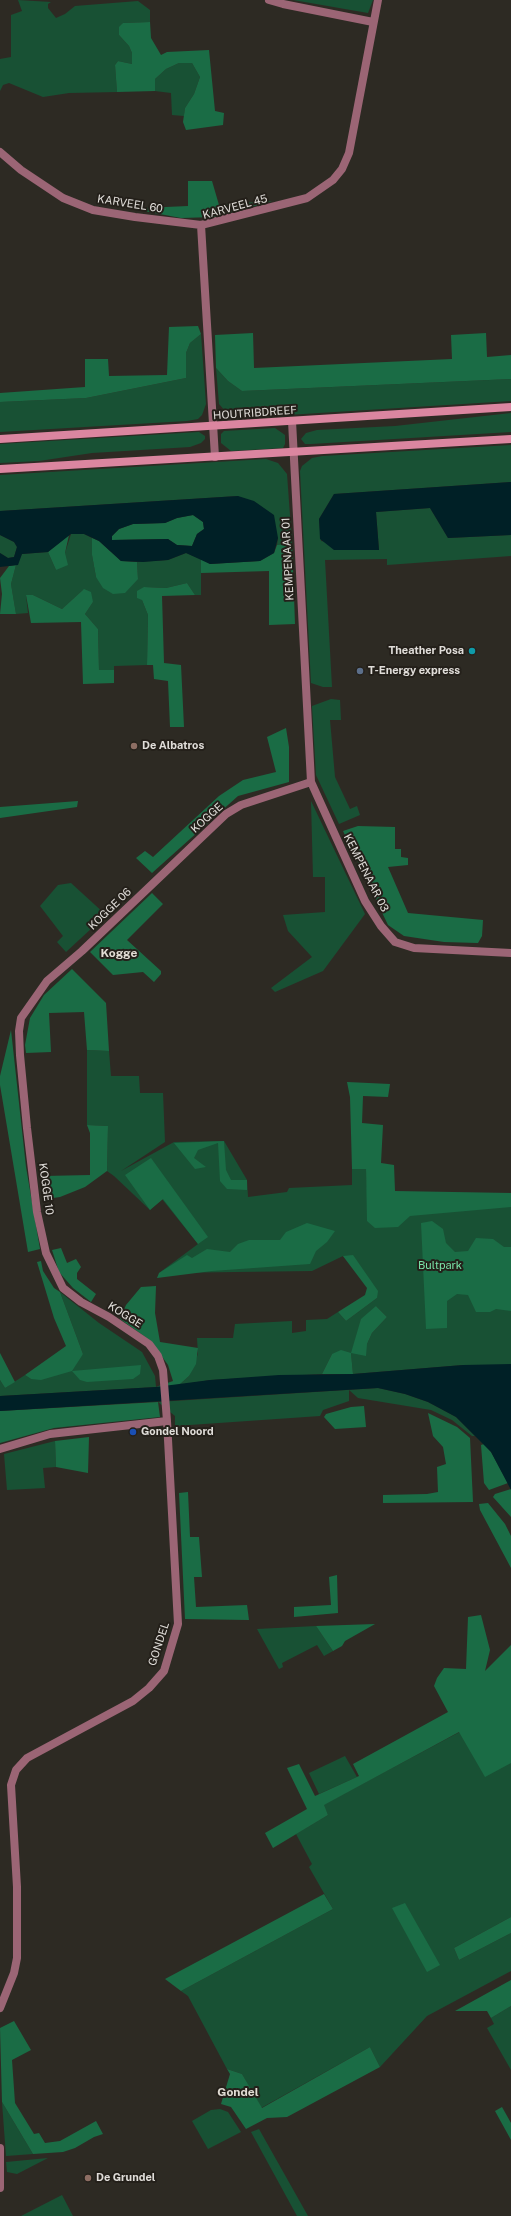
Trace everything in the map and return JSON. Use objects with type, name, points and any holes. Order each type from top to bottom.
[{"type":"main road","name":"HOUTRIBDREEF","points":[[0,439],[511,407]]},
{"type":"main road","points":[[0,469],[511,439]]},
{"type":"street","points":[[269,0],[373,22]]},
{"type":"street","name":"KARVEEL 45","points":[[215,457],[201,226],[307,198],[333,180],[342,169],[353,137],[378,0]]},
{"type":"street","name":"KARVEEL 60","points":[[0,152],[21,170],[63,198],[93,210],[201,226]]},
{"type":"street","name":"KEMPENAAR 01","points":[[292,421],[306,696]]},
{"type":"street","name":"KEMPENAAR 03","points":[[306,696],[311,782],[366,901],[381,926],[395,942],[414,948],[511,953]]},
{"type":"street","name":"KOGGE","points":[[152,884],[226,814],[241,805],[311,782]]},
{"type":"street","name":"KOGGE 06","points":[[27,1128],[18,1031],[21,1018],[47,981],[82,951],[152,884]]},
{"type":"street","name":"KOGGE 10","points":[[27,1128],[37,1212],[46,1253]]},
{"type":"street","name":"KOGGE","points":[[46,1253],[63,1288],[81,1302],[109,1317],[149,1344],[158,1356],[163,1370],[167,1421]]},
{"type":"street","points":[[0,1448],[50,1434],[167,1421]]},
{"type":"street","name":"GONDEL","points":[[0,2008],[14,1973],[17,1958],[17,1887],[11,1785],[16,1770],[27,1758],[133,1701],[150,1688],[164,1671],[173,1644],[178,1624],[167,1421]]},
{"type":"street","points":[[0,2148],[0,2188]]},
{"type":"green space","points":[[18,0],[51,2],[48,4],[48,8],[56,18],[65,14],[75,6],[138,1],[150,10],[150,22],[123,23],[119,35],[129,46],[132,53],[132,64],[118,61],[115,65],[117,92],[69,93],[43,97],[9,83],[3,85],[0,91],[0,59],[11,57],[11,15],[22,11]]},
{"type":"green space","points":[[293,0],[373,0],[368,13]]},
{"type":"green space","points":[[150,22],[151,38],[161,55],[167,52],[209,50],[215,111],[224,113],[223,125],[186,130],[183,122],[185,108],[194,94],[200,77],[192,63],[179,63],[166,69],[155,79],[155,91],[117,92],[115,65],[118,61],[132,64],[132,53],[129,46],[119,35],[119,27],[123,23]]},
{"type":"green space","points":[[179,63],[192,63],[200,77],[194,94],[185,108],[184,116],[172,115],[171,93],[155,91],[155,79],[166,69]]},
{"type":"green space","points":[[188,181],[212,181],[219,205],[272,201],[214,217],[181,218],[144,211],[144,208],[188,206]]},
{"type":"green space","points":[[198,326],[201,334],[190,343],[186,353],[186,378],[86,398],[0,402],[0,393],[85,387],[85,359],[108,359],[109,376],[167,375],[169,327]]},
{"type":"green space","points":[[253,333],[254,368],[452,359],[451,335],[486,333],[487,357],[511,355],[511,379],[242,391],[228,381],[216,368],[215,335]]},
{"type":"green space","points":[[201,334],[206,404],[202,415],[198,419],[187,421],[0,432],[0,402],[86,398],[186,378],[186,353],[190,343]]},
{"type":"green space","points":[[216,368],[228,381],[242,391],[511,379],[511,401],[239,418],[227,413],[219,404]]},
{"type":"green space","points":[[511,413],[511,432],[311,444],[305,444],[301,439],[306,433],[317,430],[395,426]]},
{"type":"green space","points":[[275,428],[285,435],[285,444],[283,448],[231,451],[221,443],[221,434],[224,431]]},
{"type":"green space","points":[[199,432],[205,436],[205,439],[201,443],[190,447],[92,453],[39,461],[0,463],[0,444]]},
{"type":"green space","points":[[511,445],[511,482],[334,494],[319,519],[321,541],[379,550],[376,512],[430,508],[448,538],[511,535],[511,556],[387,565],[387,559],[325,560],[332,687],[323,687],[311,683],[300,471],[302,466],[312,458],[322,456]]},
{"type":"green space","points":[[266,459],[278,463],[287,474],[292,543],[277,545],[278,538],[238,496],[0,511],[0,475]]},
{"type":"green space","points":[[193,515],[203,522],[204,529],[197,534],[192,546],[177,545],[168,539],[112,540],[112,536],[119,529],[133,524],[165,523],[177,518]]},
{"type":"green space","points":[[71,534],[84,534],[92,538],[92,555],[96,577],[138,579],[137,562],[168,560],[186,553],[201,559],[201,595],[195,595],[187,583],[166,588],[144,587],[142,600],[148,615],[147,665],[114,666],[114,670],[99,670],[98,629],[85,614],[93,602],[83,590],[62,609],[33,595],[26,596],[28,613],[16,614],[11,584],[16,565],[22,554],[48,552],[56,570],[65,553]]},
{"type":"green space","points":[[0,535],[14,542],[17,547],[14,557],[8,558],[0,553]]},
{"type":"green space","points":[[69,535],[65,553],[68,565],[56,570],[48,552]]},
{"type":"green space","points":[[92,538],[99,541],[121,561],[137,562],[138,579],[125,593],[113,594],[103,588],[96,577],[92,555]]},
{"type":"green space","points":[[292,543],[295,624],[269,625],[269,571],[201,573],[201,559],[210,564],[260,561],[274,553],[277,545]]},
{"type":"green space","points":[[16,565],[11,584],[16,614],[0,614],[2,594],[0,578],[9,566]]},
{"type":"green space","points":[[187,583],[195,595],[162,596],[164,663],[181,665],[184,727],[170,727],[168,681],[154,679],[153,665],[147,665],[148,615],[142,600],[137,598],[137,591],[144,587],[166,588]]},
{"type":"green space","points":[[84,589],[91,592],[93,602],[85,614],[98,629],[99,670],[114,670],[114,683],[83,684],[81,622],[31,623],[26,595],[33,595],[62,609]]},
{"type":"green space","points":[[331,699],[340,700],[341,720],[330,720],[335,777],[350,809],[357,806],[360,815],[339,824],[316,775],[312,706]]},
{"type":"green space","points":[[286,728],[289,747],[289,782],[238,796],[152,873],[136,858],[145,851],[153,857],[219,796],[243,780],[276,772],[267,737]]},
{"type":"green space","points":[[78,801],[77,807],[0,818],[0,807]]},
{"type":"green space","points":[[311,801],[365,914],[323,971],[275,992],[271,988],[312,957],[288,931],[283,915],[325,912],[325,877],[313,877]]},
{"type":"green space","points":[[358,826],[395,827],[395,849],[401,849],[401,857],[408,858],[408,865],[388,867],[408,913],[483,920],[482,936],[478,943],[444,942],[404,936],[388,925],[343,831]]},
{"type":"green space","points":[[71,883],[106,915],[66,952],[57,942],[63,936],[40,906],[58,885]]},
{"type":"green space","points":[[152,893],[163,904],[127,940],[161,971],[161,974],[154,982],[143,972],[113,975],[90,952]]},
{"type":"green space","points":[[72,969],[106,1003],[109,1051],[87,1050],[84,1012],[49,1013],[51,1052],[26,1053],[25,1045],[30,1018],[44,995]]},
{"type":"green space","points":[[11,1030],[26,1167],[40,1249],[28,1252],[0,1085],[0,1076]]},
{"type":"green space","name":"Bultpark","points":[[87,1050],[109,1051],[111,1076],[139,1076],[140,1093],[163,1093],[165,1142],[121,1171],[174,1142],[224,1141],[247,1180],[248,1197],[287,1192],[289,1188],[352,1185],[352,1169],[366,1169],[367,1190],[511,1198],[511,1368],[463,1365],[353,1374],[351,1353],[332,1354],[322,1374],[210,1380],[179,1385],[189,1376],[198,1354],[197,1338],[233,1338],[235,1324],[292,1321],[292,1333],[306,1331],[306,1320],[327,1319],[338,1312],[346,1321],[377,1298],[343,1256],[312,1271],[159,1273],[198,1244],[162,1199],[150,1210],[107,1171],[108,1126],[87,1125]],"holes":[[[376,1306],[387,1317],[372,1333],[367,1344]]]},
{"type":"green space","points":[[347,1082],[390,1084],[388,1097],[363,1096],[362,1123],[383,1125],[381,1163],[394,1165],[395,1191],[511,1193],[511,1207],[410,1216],[398,1227],[375,1228],[367,1221],[366,1169],[352,1169],[350,1097]]},
{"type":"green space","points":[[87,1125],[108,1126],[107,1171],[85,1187],[60,1197],[46,1199],[44,1176],[90,1175],[90,1133]]},
{"type":"green space","points":[[224,1141],[226,1170],[231,1180],[247,1180],[247,1190],[227,1189],[220,1181],[218,1143],[198,1150],[194,1158],[206,1167],[195,1169],[174,1143]]},
{"type":"green space","points":[[151,1158],[208,1237],[198,1244],[163,1199],[150,1210],[125,1175]]},
{"type":"green space","points":[[432,1221],[443,1229],[446,1243],[455,1252],[468,1251],[476,1238],[493,1239],[504,1247],[511,1247],[511,1311],[496,1309],[490,1312],[476,1312],[468,1295],[457,1294],[447,1301],[447,1328],[426,1329],[421,1223]]},
{"type":"green space","points":[[307,1223],[335,1231],[327,1242],[316,1251],[310,1264],[212,1271],[157,1278],[159,1273],[187,1255],[192,1258],[207,1249],[230,1252],[238,1244],[249,1240],[280,1240],[286,1232]]},
{"type":"green space","points":[[61,1248],[67,1263],[76,1259],[81,1267],[77,1273],[77,1279],[96,1294],[91,1302],[73,1288],[59,1272],[52,1250]]},
{"type":"green space","points":[[353,1255],[378,1291],[377,1298],[346,1321],[338,1312],[365,1295],[367,1288],[343,1256]]},
{"type":"green space","points":[[41,1261],[43,1271],[54,1288],[60,1292],[83,1354],[72,1371],[41,1380],[31,1379],[25,1375],[66,1346],[54,1318],[37,1262]]},
{"type":"green space","points":[[156,1286],[155,1313],[160,1342],[198,1348],[196,1364],[189,1376],[179,1385],[156,1387],[173,1381],[168,1365],[151,1341],[120,1319],[126,1305],[141,1287]]},
{"type":"green space","points":[[60,1292],[99,1323],[142,1352],[155,1376],[156,1387],[0,1396],[0,1380],[5,1388],[25,1375],[31,1379],[83,1354]]},
{"type":"green space","points":[[376,1306],[387,1317],[372,1333],[367,1344],[366,1356],[351,1353],[361,1319]]},
{"type":"green space","points":[[341,1350],[351,1353],[353,1374],[322,1374],[332,1354]]},
{"type":"green space","points":[[0,1353],[15,1382],[5,1388],[0,1380]]},
{"type":"green space","points":[[141,1365],[140,1374],[133,1379],[87,1382],[80,1380],[72,1371]]},
{"type":"green space","points":[[378,1388],[405,1394],[428,1402],[456,1417],[475,1436],[472,1436],[452,1420],[431,1410],[358,1398],[349,1390],[349,1401],[323,1410],[320,1416],[175,1426],[175,1416],[158,1402]]},
{"type":"green space","points":[[158,1402],[160,1417],[54,1428],[0,1443],[0,1411]]},
{"type":"green space","points":[[364,1406],[366,1427],[335,1429],[324,1417],[326,1414],[351,1407]]},
{"type":"green space","points":[[428,1413],[457,1427],[470,1438],[473,1502],[383,1503],[383,1495],[427,1494],[438,1492],[437,1467],[446,1464],[443,1447],[433,1436]]},
{"type":"green space","points":[[89,1437],[88,1473],[56,1467],[55,1441]]},
{"type":"green space","points":[[55,1441],[56,1467],[43,1468],[45,1488],[7,1490],[4,1454]]},
{"type":"green space","points":[[484,1444],[491,1452],[508,1483],[489,1490],[484,1483],[481,1445]]},
{"type":"green space","points":[[511,1489],[511,1517],[493,1497],[495,1494]]},
{"type":"green space","points":[[188,1492],[190,1537],[199,1537],[202,1577],[194,1577],[196,1607],[247,1605],[249,1620],[185,1619],[179,1493]]},
{"type":"green space","points":[[488,1503],[505,1524],[511,1536],[511,1568],[480,1510],[479,1504]]},
{"type":"green space","points":[[337,1575],[338,1613],[294,1617],[294,1607],[331,1605],[329,1577]]},
{"type":"green space","points":[[481,1615],[490,1650],[485,1671],[511,1645],[511,1763],[485,1777],[459,1732],[324,1805],[328,1815],[273,1848],[265,1833],[307,1809],[287,1768],[299,1764],[315,1796],[359,1776],[353,1764],[448,1712],[434,1686],[437,1678],[444,1668],[466,1669],[468,1617]]},
{"type":"green space","points":[[375,1624],[345,1641],[342,1646],[333,1651],[316,1626]]},
{"type":"green space","points":[[316,1626],[333,1651],[324,1656],[317,1645],[282,1663],[283,1667],[279,1669],[257,1629]]},
{"type":"green space","points":[[511,1691],[511,1917],[454,1948],[459,1960],[511,1933],[511,1971],[427,2016],[380,2067],[370,2047],[261,2108],[242,2074],[227,2069],[188,1996],[181,1991],[333,1909],[309,1867],[312,1864],[296,1834],[328,1815],[323,1805],[484,1719]]},
{"type":"green space","points":[[345,1756],[357,1777],[319,1794],[309,1773]]},
{"type":"green space","points":[[324,1894],[333,1909],[181,1991],[165,1979]]},
{"type":"green space","points":[[405,1903],[440,1965],[427,1972],[392,1908]]},
{"type":"green space","points":[[511,1917],[511,1933],[459,1960],[454,1948]]},
{"type":"green space","points":[[511,1980],[511,2006],[491,2018],[487,2011],[455,2011]]},
{"type":"green space","points":[[511,2006],[511,2070],[487,2028],[494,2024],[491,2018]]},
{"type":"green space","points":[[14,2021],[31,2050],[12,2060],[15,2103],[34,2134],[39,2133],[45,2143],[60,2141],[96,2121],[103,2134],[94,2137],[75,2148],[63,2152],[33,2154],[2,2102],[0,2028]]},
{"type":"green space","points":[[370,2047],[380,2067],[287,2117],[267,2118],[246,2129],[231,2107],[221,2104],[230,2074],[227,2069],[242,2074],[262,2108]]},
{"type":"green space","points":[[2,2102],[33,2154],[6,2156]]},
{"type":"green space","points":[[502,2107],[511,2123],[511,2140],[495,2111]]},
{"type":"green space","points":[[220,2109],[228,2112],[241,2132],[208,2149],[192,2121],[211,2110]]},
{"type":"green space","points":[[259,2129],[308,2216],[297,2216],[251,2132]]},
{"type":"green space","points":[[48,2158],[17,2174],[7,2172],[6,2162]]},
{"type":"green space","points":[[62,2195],[73,2216],[21,2216]]},
{"type":"water","points":[[511,482],[511,535],[448,538],[430,508],[376,512],[379,550],[334,550],[320,539],[319,519],[334,494]]},
{"type":"water","points":[[238,496],[254,501],[274,515],[278,538],[274,553],[260,561],[210,564],[186,553],[168,560],[143,562],[121,561],[99,541],[84,534],[71,534],[48,552],[22,554],[18,565],[0,567],[0,553],[8,558],[14,557],[17,547],[14,542],[0,535],[0,511]],"holes":[[[193,515],[203,522],[204,529],[197,534],[192,546],[177,545],[168,539],[112,540],[112,536],[119,529],[133,524],[165,523],[177,518]]]},
{"type":"water","points":[[511,1364],[511,1490],[491,1452],[456,1417],[428,1402],[405,1394],[378,1388],[0,1411],[0,1396],[156,1387],[210,1380],[279,1375],[353,1374],[463,1365]]},
{"type":"place","name":"Theather Posa","points":[[472,651]]},
{"type":"place","name":"T-Energy express","points":[[360,671]]},
{"type":"place","name":"De Albatros","points":[[134,746]]},
{"type":"place","name":"Gondel Noord","points":[[133,1432]]},
{"type":"place","name":"De Grundel","points":[[88,2178]]},
{"type":"district","name":"Kogge","points":[[119,953]]},
{"type":"district","name":"Gondel","points":[[238,2092]]}]
